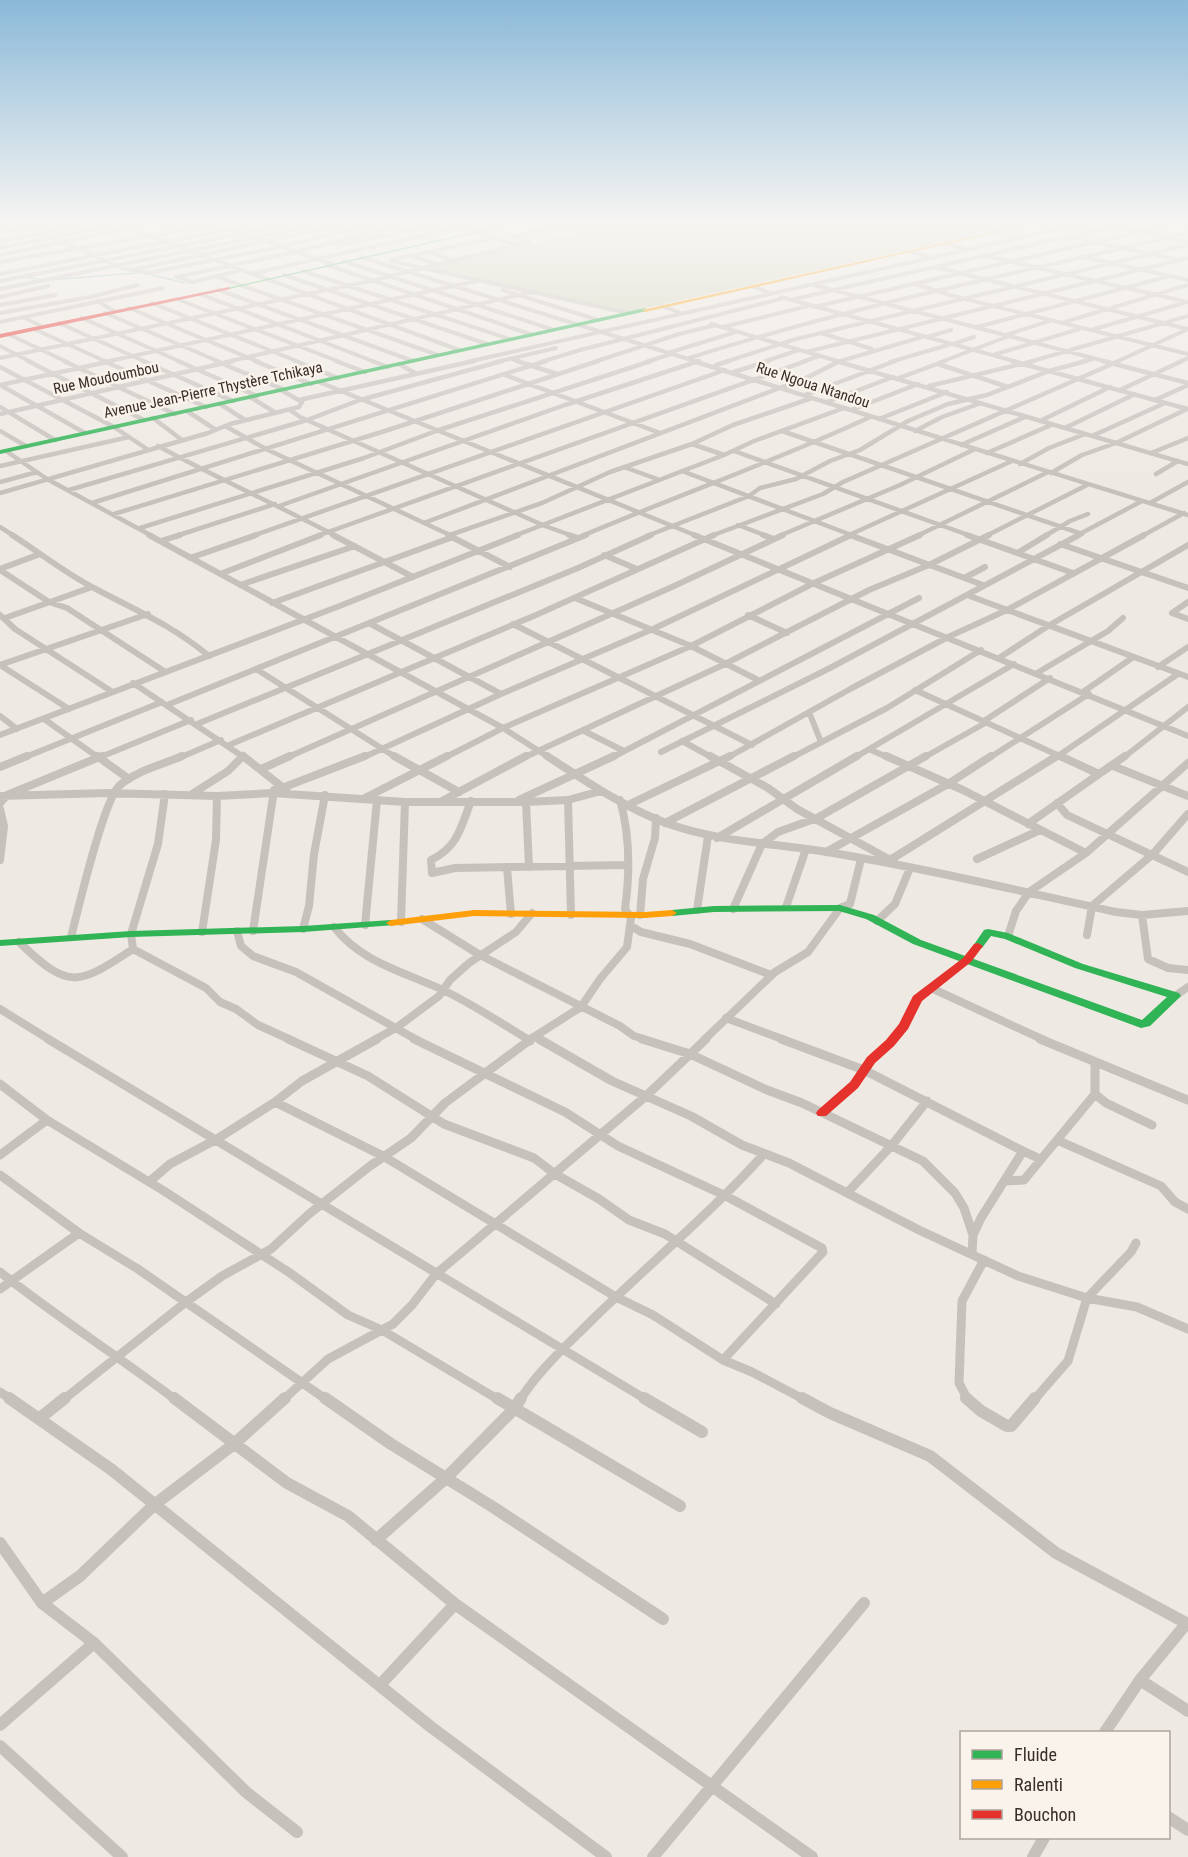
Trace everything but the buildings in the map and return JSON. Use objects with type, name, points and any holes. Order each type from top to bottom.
[{"type":"street","points":[[12,312],[38,328],[106,362],[206,407]]},
{"type":"street","points":[[0,322],[50,312]]},
{"type":"street","points":[[0,493],[245,420],[290,410],[299,407],[302,402],[283,390],[142,329],[110,312],[4,335]]},
{"type":"street","points":[[137,312],[608,499],[1188,736]]},
{"type":"street","points":[[173,312],[338,378]]},
{"type":"street","points":[[207,312],[365,372]]},
{"type":"street","points":[[0,358],[224,312]]},
{"type":"street","points":[[244,312],[319,341],[415,373]]},
{"type":"street","points":[[279,312],[413,361]]},
{"type":"street","points":[[316,312],[438,355]]},
{"type":"street","points":[[0,385],[334,312]]},
{"type":"street","points":[[354,312],[459,350]]},
{"type":"street","points":[[393,312],[486,345],[510,358],[557,374]]},
{"type":"street","points":[[429,312],[510,339]]},
{"type":"street","name":"Rue Moudoumbou","points":[[0,414],[446,312]]},
{"type":"street","points":[[465,312],[530,334]]},
{"type":"street","points":[[500,312],[554,330]]},
{"type":"street","name":"Rue Ngoua Ntandou","points":[[535,312],[597,332],[727,369],[870,417],[1087,485],[1186,513]]},
{"type":"street","points":[[546,315],[559,312]]},
{"type":"street","points":[[571,312],[598,320]]},
{"type":"street","points":[[618,312],[628,314]]},
{"type":"street","name":"Avenue Jean-Pierre Thystère Tchikaya","points":[[3,451],[638,312]]},
{"type":"street","points":[[675,312],[1188,464]]},
{"type":"street","points":[[299,400],[692,312]]},
{"type":"street","points":[[92,503],[621,338],[735,312]]},
{"type":"street","points":[[723,327],[787,312]]},
{"type":"street","points":[[829,312],[1188,409]]},
{"type":"street","points":[[689,358],[755,336],[847,312]]},
{"type":"street","points":[[715,366],[779,344],[909,312]]},
{"type":"street","points":[[915,312],[1188,384]]},
{"type":"street","points":[[806,352],[972,312]]},
{"type":"street","points":[[1020,312],[1188,355]]},
{"type":"street","points":[[975,327],[1030,312]]},
{"type":"street","points":[[1061,323],[1096,312]]},
{"type":"street","points":[[1121,312],[1188,329]]},
{"type":"street","points":[[1089,330],[1154,312]]},
{"type":"street","points":[[928,387],[1022,364],[1188,316]]},
{"type":"street","points":[[82,318],[198,369],[254,397],[276,413]]},
{"type":"street","points":[[827,402],[975,351],[1007,335],[1050,320]]},
{"type":"street","points":[[59,323],[232,401]]},
{"type":"street","points":[[114,514],[353,441],[679,334],[716,325]]},
{"type":"street","points":[[992,355],[1080,328]]},
{"type":"street","points":[[229,745],[399,674],[738,525],[784,509],[884,466],[1188,329]]},
{"type":"street","points":[[424,523],[820,372],[837,361],[951,330]]},
{"type":"street","points":[[140,528],[378,452],[737,331]]},
{"type":"street","points":[[820,333],[874,350]]},
{"type":"street","points":[[4,335],[80,368],[175,414]]},
{"type":"street","points":[[805,395],[868,370],[974,337]]},
{"type":"street","points":[[0,346],[53,374],[149,419],[182,440]]},
{"type":"street","points":[[69,490],[307,420],[360,400],[510,358],[556,348]]},
{"type":"street","points":[[734,372],[799,350]]},
{"type":"street","points":[[1120,390],[1155,375],[1188,355]]},
{"type":"street","points":[[220,574],[631,422],[819,356]]},
{"type":"street","points":[[0,803],[4,796],[286,687],[672,525],[749,496],[760,488],[800,476],[869,445],[900,426],[948,404],[1092,359]]},
{"type":"street","points":[[161,541],[277,505],[699,361]]},
{"type":"street","points":[[938,364],[1008,387]]},
{"type":"street","points":[[0,368],[64,399],[114,427],[147,449]]},
{"type":"street","points":[[190,558],[727,369]]},
{"type":"street","points":[[505,375],[661,434]]},
{"type":"street","points":[[851,410],[918,384]]},
{"type":"street","points":[[1155,400],[1188,384]]},
{"type":"street","points":[[0,385],[86,433]]},
{"type":"street","points":[[1040,421],[1110,387]]},
{"type":"street","points":[[878,419],[947,393]]},
{"type":"street","points":[[1065,429],[1135,394]]},
{"type":"street","points":[[272,603],[516,513],[624,467],[692,444],[734,425],[812,398]]},
{"type":"street","points":[[915,431],[942,417],[981,403]]},
{"type":"street","points":[[1092,436],[1165,403]]},
{"type":"street","points":[[220,404],[245,420]]},
{"type":"street","points":[[0,407],[55,440]]},
{"type":"street","points":[[0,735],[545,526],[657,479],[843,408]]},
{"type":"street","points":[[363,799],[616,676],[691,646],[748,615],[890,550],[1082,455],[1116,443],[1188,409]]},
{"type":"street","points":[[290,410],[353,441],[545,526],[578,538]]},
{"type":"street","points":[[187,411],[216,430]]},
{"type":"street","points":[[0,767],[256,669],[510,567],[676,496],[816,443],[870,417]]},
{"type":"street","points":[[961,445],[1025,417]]},
{"type":"street","points":[[987,453],[1052,425]]},
{"type":"street","points":[[227,427],[266,449],[481,549],[510,567]]},
{"type":"street","points":[[0,431],[26,446]]},
{"type":"street","points":[[782,431],[1082,534]]},
{"type":"street","points":[[1020,464],[1049,448],[1085,434]]},
{"type":"street","points":[[0,466],[129,437]]},
{"type":"street","points":[[1151,453],[1188,438]]},
{"type":"street","points":[[692,444],[724,455]]},
{"type":"street","points":[[158,446],[224,482],[277,505],[413,577]]},
{"type":"street","points":[[261,769],[740,554],[919,477],[975,449]]},
{"type":"street","points":[[3,451],[47,479],[503,729],[601,790],[665,823],[717,838],[826,852],[1142,915],[1188,911]]},
{"type":"street","points":[[734,451],[1073,573]]},
{"type":"street","points":[[282,788],[381,749],[501,694],[653,629],[777,568],[954,490],[1012,461]]},
{"type":"street","points":[[1156,474],[1178,461]]},
{"type":"street","points":[[624,467],[657,479]]},
{"type":"street","points":[[682,471],[983,585]]},
{"type":"street","points":[[0,482],[37,472]]},
{"type":"street","points":[[1150,503],[1188,482]]},
{"type":"street","points":[[442,801],[538,750],[584,731],[725,664],[853,598],[929,565],[1087,485]]},
{"type":"street","points":[[661,752],[830,668],[911,622],[1036,559],[1142,501]]},
{"type":"street","points":[[630,804],[719,762],[948,637],[1006,610],[1101,556],[1186,513]]},
{"type":"street","points":[[1019,552],[1088,514]]},
{"type":"street","points":[[738,525],[774,539]]},
{"type":"street","points":[[0,527],[92,587],[148,614],[183,635],[209,656]]},
{"type":"street","points":[[1060,544],[1101,556],[1185,587],[1188,581]]},
{"type":"street","points":[[999,658],[1048,626],[1188,544]]},
{"type":"street","points":[[240,585],[355,546]]},
{"type":"street","points":[[0,571],[40,554]]},
{"type":"street","points":[[604,555],[637,569]]},
{"type":"street","points":[[966,578],[985,567]]},
{"type":"street","points":[[0,571],[49,602],[67,608],[164,671]]},
{"type":"street","points":[[1,616],[92,587]]},
{"type":"street","points":[[967,595],[1188,677]]},
{"type":"street","points":[[574,598],[653,629],[758,680]]},
{"type":"street","points":[[515,802],[624,751],[919,598]]},
{"type":"street","points":[[1188,602],[1172,613],[1188,619]]},
{"type":"street","points":[[0,665],[148,614]]},
{"type":"street","points":[[748,615],[787,633]]},
{"type":"street","points":[[1,616],[15,629],[111,691]]},
{"type":"street","points":[[1037,673],[1108,631],[1123,618]]},
{"type":"street","points":[[369,623],[501,694]]},
{"type":"street","points":[[513,624],[752,744]]},
{"type":"street","points":[[1158,666],[1188,647]]},
{"type":"street","points":[[665,823],[887,708],[981,650]]},
{"type":"street","points":[[826,852],[852,840],[948,784],[1021,738],[1086,693],[1132,657]]},
{"type":"street","points":[[717,838],[950,705],[1014,664]]},
{"type":"street","points":[[0,665],[69,709]]},
{"type":"street","points":[[256,669],[381,749],[459,792]]},
{"type":"street","points":[[890,860],[987,803],[1129,710],[1178,674]]},
{"type":"street","points":[[733,909],[762,844],[782,830],[816,818],[909,766],[985,721],[1050,678]]},
{"type":"street","points":[[133,683],[229,745],[261,769],[275,783],[291,793]]},
{"type":"street","points":[[915,690],[1099,774]]},
{"type":"street","points":[[1028,824],[1057,802],[1113,766],[1188,707]]},
{"type":"street","points":[[809,712],[821,742]]},
{"type":"street","points":[[0,716],[17,729]]},
{"type":"street","points":[[44,718],[129,779]]},
{"type":"street","points":[[584,731],[624,751]]},
{"type":"street","points":[[71,937],[100,830],[117,788],[129,779],[221,740]]},
{"type":"street","points":[[682,741],[785,798],[797,809],[901,866]]},
{"type":"street","points":[[871,750],[948,784],[1086,853]]},
{"type":"street","points":[[190,795],[228,771],[243,756]]},
{"type":"street","points":[[1008,936],[1016,911],[1029,892],[1086,853],[1188,762]]},
{"type":"street","points":[[1113,766],[1188,796]]},
{"type":"street","points":[[253,931],[275,783]]},
{"type":"street","points":[[4,796],[115,793],[217,796],[291,793],[405,802],[526,802],[568,800],[601,790]]},
{"type":"street","points":[[133,949],[131,934],[158,844],[165,794]]},
{"type":"street","points":[[303,929],[309,906],[314,854],[325,795]]},
{"type":"street","points":[[202,932],[216,840],[217,796]]},
{"type":"street","points":[[365,925],[377,800]]},
{"type":"street","points":[[568,800],[571,915]]},
{"type":"street","points":[[620,800],[627,825],[628,889],[624,903],[625,909],[635,914]]},
{"type":"street","points":[[471,801],[454,843],[446,853],[431,860],[431,872],[455,868],[627,865]]},
{"type":"street","points":[[401,922],[405,877],[403,839],[405,802]]},
{"type":"street","points":[[526,802],[529,867]]},
{"type":"street","points":[[1057,802],[1067,815],[1188,872]]},
{"type":"street","points":[[0,809],[5,820],[0,860]]},
{"type":"street","points":[[1087,935],[1092,906],[1153,854],[1184,824],[1188,814]]},
{"type":"street","points":[[40,1419],[186,1302],[222,1276],[261,1256],[323,1203],[383,1156],[411,1138],[445,1103],[556,1020],[581,1007],[600,979],[622,954],[630,939],[631,926],[655,838],[656,818]]},
{"type":"street","points":[[977,859],[1040,830]]},
{"type":"street","points":[[697,910],[708,836]]},
{"type":"street","points":[[786,907],[806,849]]},
{"type":"street","points":[[42,1603],[80,1576],[154,1505],[234,1444],[328,1359],[382,1330],[402,1316],[436,1274],[646,1096],[771,975],[808,952],[840,908],[849,904],[861,859]]},
{"type":"street","points":[[507,868],[510,914]]},
{"type":"street","points":[[877,921],[895,904],[910,868]]},
{"type":"street","points":[[0,943],[131,934],[303,929],[401,922],[466,914],[635,914],[786,907],[840,908],[860,912],[917,942],[1141,1024],[1146,1023],[1188,987]]},
{"type":"street","points":[[149,1182],[170,1164],[217,1139],[275,1102],[302,1081],[396,1028],[444,991],[455,974],[516,932],[532,913]]},
{"type":"street","points":[[1142,915],[1148,959],[1168,968],[1188,970]]},
{"type":"street","points":[[422,919],[480,956],[634,1036],[690,1054],[923,1161],[948,1183],[964,1208],[973,1235],[972,1254]]},
{"type":"street","points":[[631,926],[641,932],[700,947],[771,975]]},
{"type":"street","points":[[334,927],[350,946],[404,974],[444,991],[612,1081],[709,1125],[742,1145],[789,1163],[984,1260],[1018,1276],[1087,1298],[1137,1307],[1188,1329]]},
{"type":"street","points":[[237,931],[241,946],[253,956],[296,972],[484,1074],[565,1112],[618,1146],[726,1196],[824,1250],[723,1360]]},
{"type":"street","points":[[822,1113],[854,1085],[879,1051],[890,1043],[904,1026],[917,999],[967,960],[988,932],[1008,936],[1079,966],[1175,996]]},
{"type":"street","points":[[19,942],[56,975],[72,981],[80,980],[133,949]]},
{"type":"street","points":[[133,949],[206,988],[220,1002],[236,1009],[258,1025],[368,1076],[432,1117],[460,1131],[534,1158],[555,1174],[635,1223],[665,1234],[776,1304]]},
{"type":"street","points":[[931,988],[1095,1063],[1188,1100]]},
{"type":"street","points":[[0,1009],[323,1203],[436,1274],[702,1432]]},
{"type":"street","points":[[726,1018],[864,1070],[1040,1159]]},
{"type":"street","points":[[1005,1181],[1024,1180],[1095,1094],[1095,1063]]},
{"type":"street","points":[[0,1084],[47,1120],[149,1182],[290,1273],[348,1315],[382,1330],[451,1369],[514,1409],[680,1506]]},
{"type":"street","points":[[1095,1094],[1106,1103],[1152,1125]]},
{"type":"street","points":[[848,1192],[892,1145],[927,1101]]},
{"type":"street","points":[[275,1102],[383,1156],[616,1297],[653,1315],[723,1360],[752,1372],[830,1413],[930,1456],[1056,1552],[1187,1624],[1140,1680],[1106,1731]]},
{"type":"street","points":[[0,1155],[47,1120]]},
{"type":"street","points":[[1057,1140],[1161,1186],[1175,1202],[1188,1209]]},
{"type":"street","points":[[973,1235],[981,1218],[1023,1151]]},
{"type":"street","points":[[376,1540],[446,1478],[514,1409],[534,1378],[674,1241],[726,1196],[764,1154]]},
{"type":"street","points":[[0,1175],[79,1233],[138,1269],[390,1444],[663,1619]]},
{"type":"street","points":[[0,1289],[79,1233]]},
{"type":"street","points":[[984,1260],[962,1301],[959,1383],[966,1398],[981,1411],[1006,1426],[1016,1423],[1068,1361],[1087,1298],[1131,1252],[1136,1243]]},
{"type":"street","points":[[0,1272],[292,1487],[348,1516],[455,1604],[812,1857]]},
{"type":"street","points":[[0,1392],[40,1419],[217,1553],[431,1727],[606,1857]]},
{"type":"street","points":[[0,1543],[42,1603],[94,1643],[246,1792],[297,1832]]},
{"type":"street","points":[[653,1857],[864,1603]]},
{"type":"street","points":[[380,1685],[455,1604]]},
{"type":"street","points":[[0,1725],[94,1643]]},
{"type":"street","points":[[1140,1680],[1188,1711]]},
{"type":"street","points":[[0,1746],[122,1857]]},
{"type":"street","points":[[1170,1818],[1188,1830]]},
{"type":"street","points":[[1035,1856],[1044,1839]]},
{"type":"traffic: fast","points":[[0,452],[637,312]]},
{"type":"traffic: fast","points":[[672,913],[714,909],[840,908],[870,917],[917,942],[1141,1024],[1146,1023],[1175,996],[1079,966],[1008,936],[988,932],[978,946]]},
{"type":"traffic: fast","points":[[0,943],[131,934],[303,929],[391,923]]},
{"type":"traffic: slow","points":[[391,923],[474,913],[645,915],[672,913]]},
{"type":"traffic: jam","points":[[0,336],[116,312]]},
{"type":"traffic: jam","points":[[822,1113],[854,1085],[871,1060],[890,1043],[904,1026],[917,999],[967,960],[978,946]]}]
